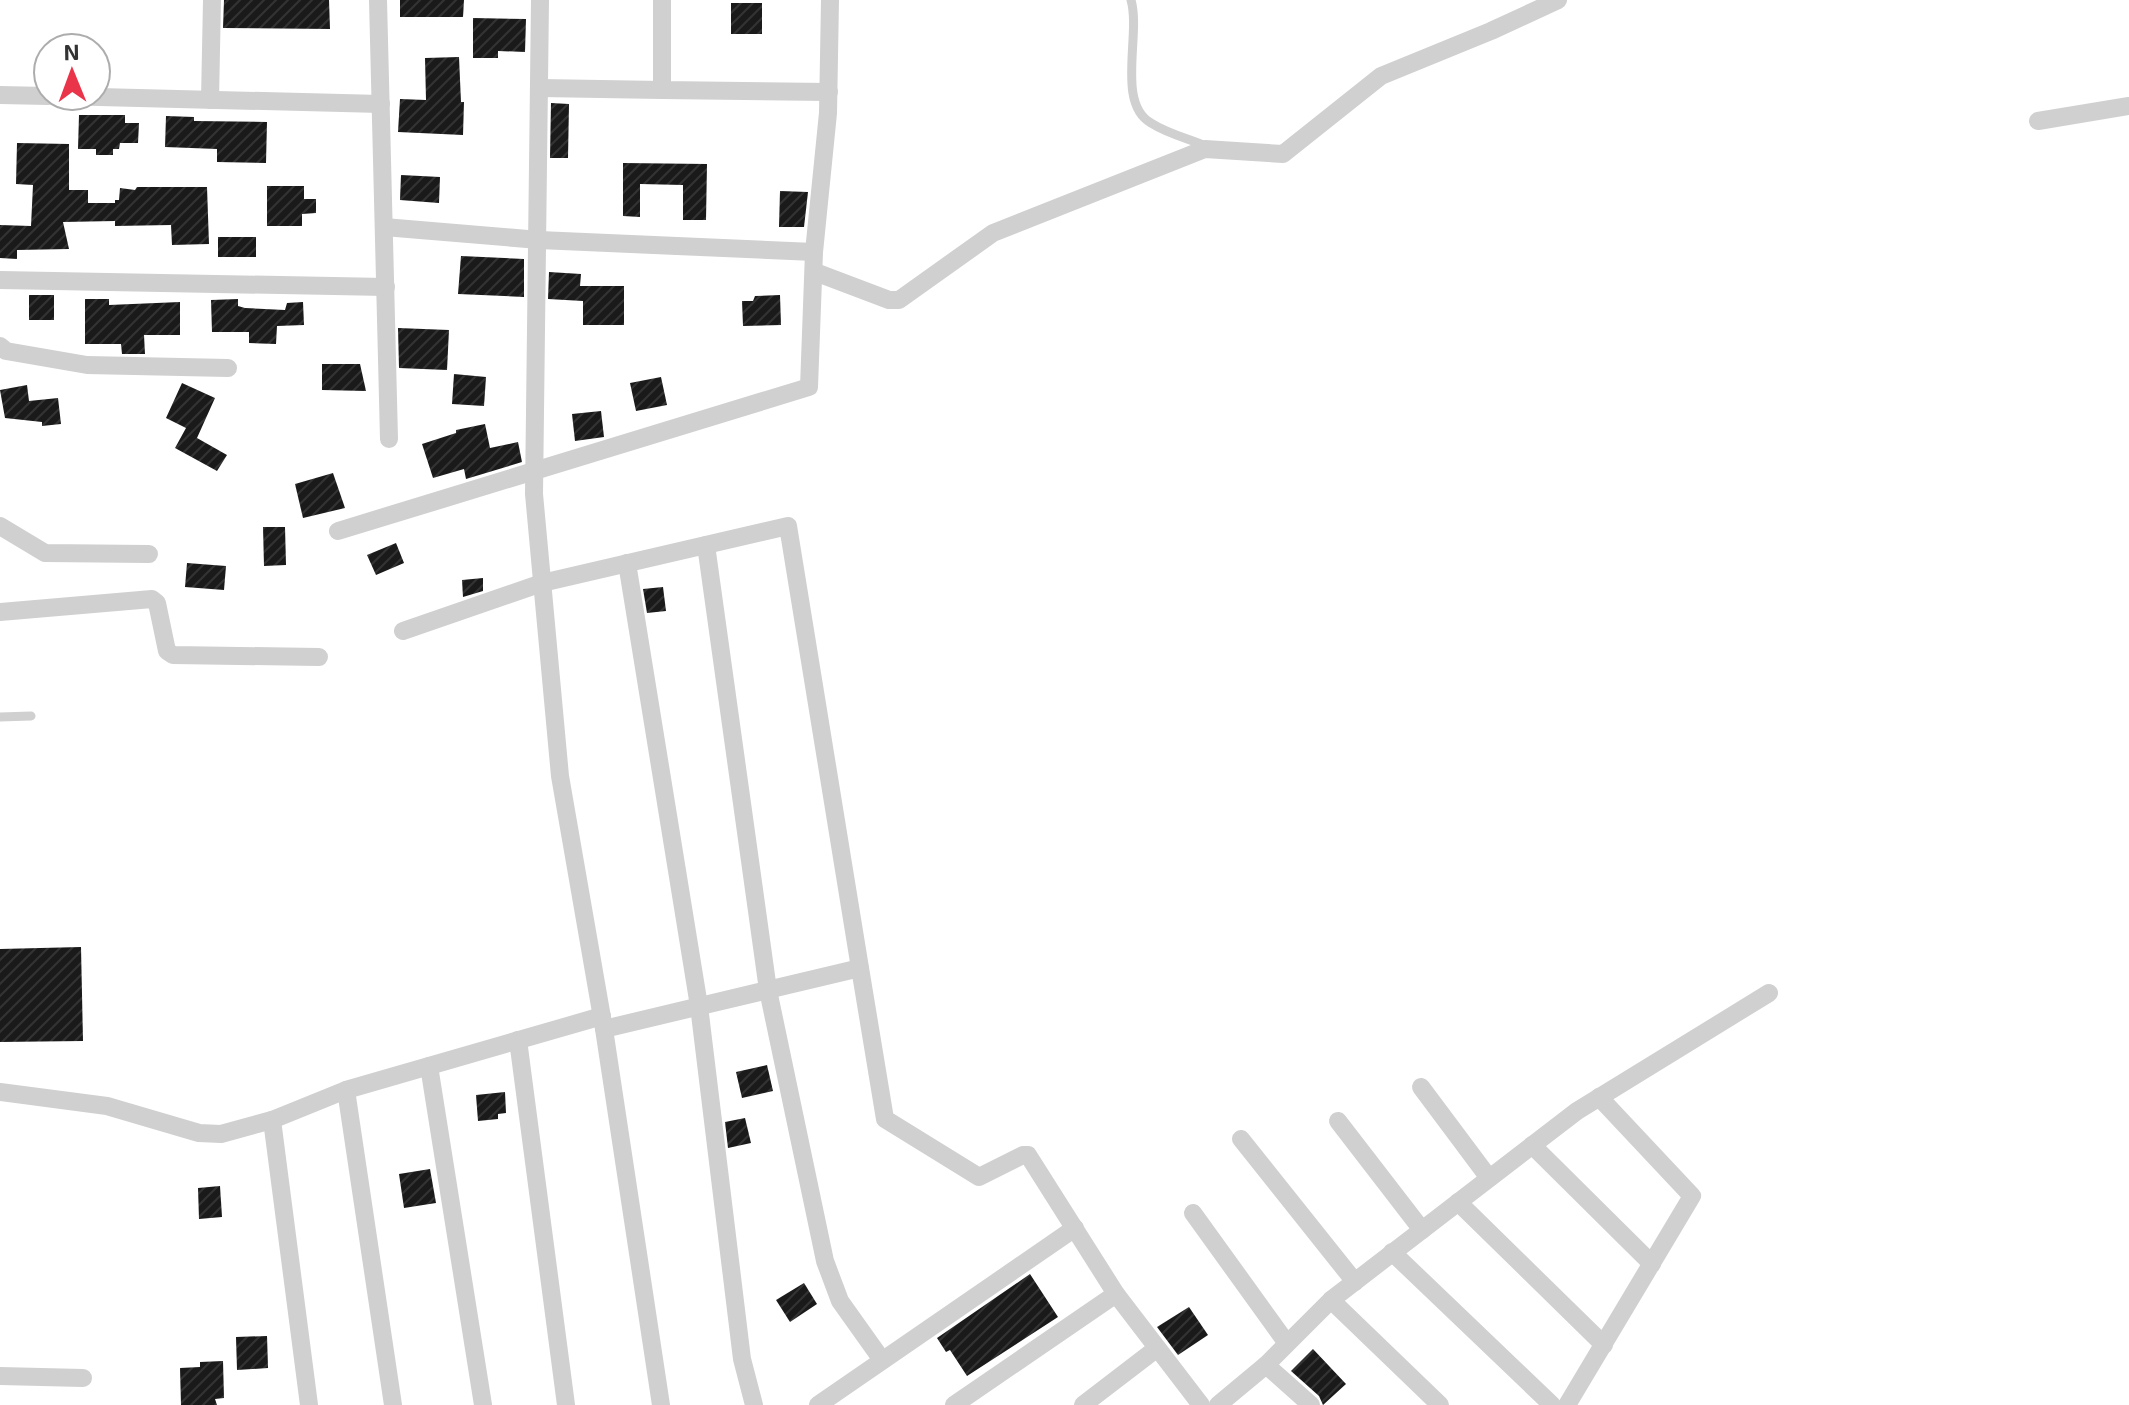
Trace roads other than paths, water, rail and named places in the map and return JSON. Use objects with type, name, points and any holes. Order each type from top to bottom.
[{"type":"street","points":[[210,100],[212,0]]},
{"type":"street","points":[[378,0],[389,439]]},
{"type":"street","points":[[540,0],[534,472],[542,583],[560,776],[603,1023],[661,1405]]},
{"type":"street","points":[[662,0],[662,90]]},
{"type":"street","points":[[338,531],[809,387],[814,252],[829,92],[830,0]]},
{"type":"street","points":[[815,272],[889,300],[899,300],[993,233],[1210,147],[1283,154],[1381,76],[1558,0]]},
{"type":"street","points":[[540,88],[829,92]]},
{"type":"street","points":[[0,95],[32,96]]},
{"type":"street","points":[[112,97],[381,104]]},
{"type":"street","points":[[2038,121],[2129,106]]},
{"type":"street","points":[[384,227],[539,240],[814,252]]},
{"type":"street","points":[[0,280],[386,287]]},
{"type":"street","points":[[0,346],[6,351],[87,365],[228,368]]},
{"type":"street","points":[[0,526],[45,553],[149,554]]},
{"type":"street","points":[[403,631],[542,583],[788,526],[885,1119],[979,1177],[1028,1155],[1116,1294],[1201,1405]]},
{"type":"street","points":[[706,545],[768,990],[831,1281],[840,1301],[882,1360]]},
{"type":"street","points":[[627,563],[699,1006],[742,1359],[754,1405]]},
{"type":"street","points":[[0,612],[152,599],[157,603],[167,651],[173,655],[319,657]]},
{"type":"street","points":[[0,1092],[107,1106],[210,1135],[221,1134],[272,1120],[346,1090],[518,1040],[699,1006],[860,968]]},
{"type":"street","points":[[1218,1405],[1266,1365],[1331,1300],[1532,1145],[1599,1097],[1769,993]]},
{"type":"street","points":[[518,1040],[566,1405]]},
{"type":"street","points":[[429,1066],[483,1405]]},
{"type":"street","points":[[1421,1087],[1489,1178]]},
{"type":"street","points":[[346,1090],[393,1405]]},
{"type":"street","points":[[1567,1405],[1692,1196],[1599,1097]]},
{"type":"street","points":[[272,1120],[309,1405]]},
{"type":"street","points":[[1338,1121],[1422,1230]]},
{"type":"street","points":[[1241,1139],[1355,1282]]},
{"type":"street","points":[[1532,1145],[1652,1264]]},
{"type":"street","points":[[1458,1202],[1604,1345]]},
{"type":"street","points":[[1193,1213],[1286,1342]]},
{"type":"street","points":[[818,1405],[1075,1228]]},
{"type":"street","points":[[1392,1252],[1552,1405]]},
{"type":"street","points":[[954,1405],[1116,1294]]},
{"type":"street","points":[[1331,1300],[1440,1405]]},
{"type":"street","points":[[1083,1405],[1156,1349]]},
{"type":"street","points":[[1266,1365],[1311,1405]]},
{"type":"street","points":[[0,1376],[83,1378]]},
{"type":"lane","points":[[1131,0],[1135,36],[1131,89],[1136,107],[1152,124],[1210,147]]},
{"type":"lane","points":[[0,717],[31,716]]}]
